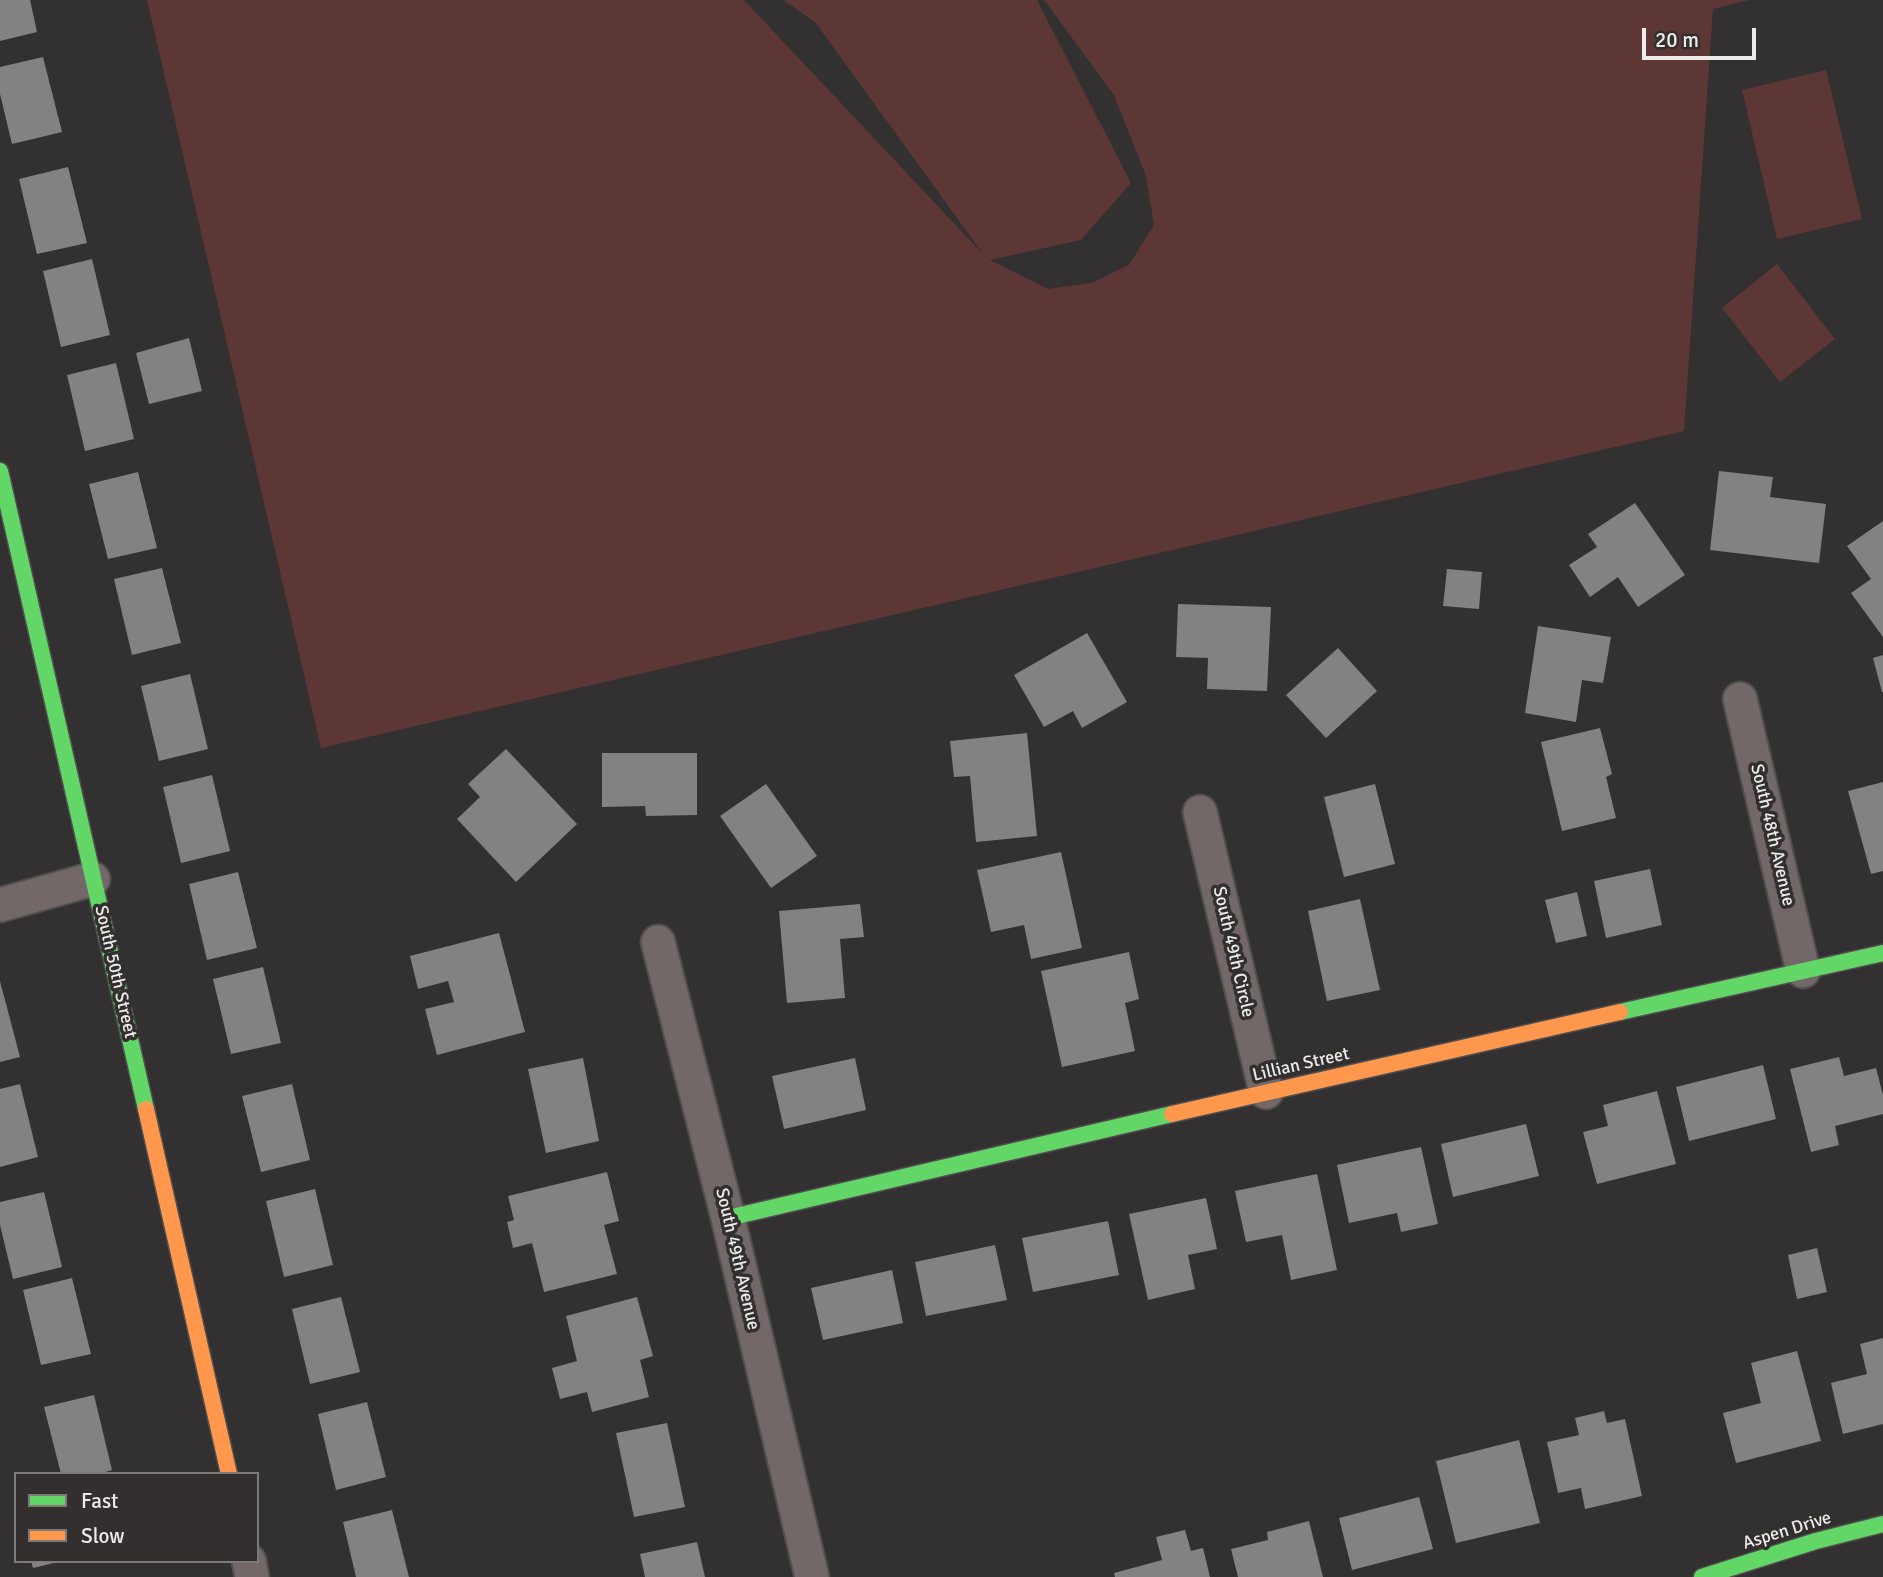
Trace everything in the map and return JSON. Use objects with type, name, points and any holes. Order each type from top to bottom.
[{"type":"street","name":"South 50th Street","points":[[0,471],[229,1472]]},
{"type":"street","name":"South 48th Avenue","points":[[1740,699],[1803,971]]},
{"type":"street","name":"South 49th Circle","points":[[1200,812],[1266,1092]]},
{"type":"street","points":[[0,905],[93,879]]},
{"type":"street","name":"South 49th Avenue","points":[[657,942],[728,1219],[812,1577]]},
{"type":"street","name":"Lillian Street","points":[[728,1219],[1266,1092],[1883,953]]},
{"type":"street","name":"Aspen Drive","points":[[1702,1577],[1816,1541],[1883,1524]]},
{"type":"shaded area","points":[[147,0],[744,0],[983,254],[815,22],[783,0],[1037,0],[1131,183],[1081,240],[990,260],[1048,289],[1091,283],[1129,265],[1154,225],[1146,176],[1114,95],[1044,0],[1749,0],[1713,9],[1684,431],[321,748]]},
{"type":"shaded area","points":[[1826,70],[1862,219],[1777,239],[1742,90]]},
{"type":"shaded area","points":[[1777,264],[1835,339],[1780,382],[1722,308]]},
{"type":"building","points":[[0,0],[30,0],[37,32],[0,41]]},
{"type":"building","points":[[43,57],[62,132],[12,144],[0,94],[0,67]]},
{"type":"building","points":[[68,167],[87,243],[37,254],[19,179]]},
{"type":"building","points":[[92,259],[110,335],[61,347],[43,271]]},
{"type":"building","points":[[189,338],[202,391],[149,404],[136,353]]},
{"type":"building","points":[[116,363],[134,439],[85,451],[67,375]]},
{"type":"building","points":[[1719,471],[1773,477],[1770,497],[1826,504],[1819,563],[1710,550]]},
{"type":"building","points":[[138,472],[157,548],[108,559],[89,484]]},
{"type":"building","points":[[1635,503],[1685,575],[1638,607],[1618,577],[1590,597],[1569,565],[1597,547],[1588,534]]},
{"type":"building","points":[[1883,521],[1883,637],[1851,593],[1871,579],[1847,546]]},
{"type":"building","points":[[162,568],[181,643],[132,655],[114,579]]},
{"type":"building","points":[[1447,569],[1482,572],[1479,609],[1443,606]]},
{"type":"building","points":[[1178,604],[1271,607],[1267,691],[1207,689],[1208,658],[1176,657]]},
{"type":"building","points":[[1538,626],[1611,637],[1603,683],[1582,680],[1576,722],[1525,713]]},
{"type":"building","points":[[1087,633],[1127,702],[1082,728],[1073,711],[1044,727],[1014,675]]},
{"type":"building","points":[[1338,648],[1377,691],[1326,738],[1286,695]]},
{"type":"building","points":[[1883,655],[1883,692],[1882,692],[1873,658]]},
{"type":"building","points":[[190,674],[208,749],[159,761],[141,686]]},
{"type":"building","points":[[1600,728],[1612,774],[1606,777],[1616,818],[1562,831],[1541,742]]},
{"type":"building","points":[[1027,733],[1037,836],[976,842],[970,776],[954,777],[950,741]]},
{"type":"building","points":[[506,749],[577,824],[516,882],[457,819],[480,797],[468,784]]},
{"type":"building","points":[[602,753],[697,753],[697,815],[646,816],[645,806],[602,807]]},
{"type":"building","points":[[212,775],[230,851],[181,863],[163,787]]},
{"type":"building","points":[[1883,782],[1883,871],[1871,874],[1848,791]]},
{"type":"building","points":[[766,784],[817,856],[771,888],[720,816]]},
{"type":"building","points":[[1375,784],[1395,864],[1344,877],[1324,797]]},
{"type":"building","points":[[1061,852],[1082,948],[1031,959],[1024,925],[991,932],[977,870]]},
{"type":"building","points":[[1650,869],[1662,925],[1606,938],[1594,881]]},
{"type":"building","points":[[238,872],[257,948],[207,960],[189,884]]},
{"type":"building","points":[[1577,892],[1587,936],[1556,943],[1545,900]]},
{"type":"building","points":[[1360,899],[1380,990],[1327,1001],[1308,911]]},
{"type":"building","points":[[860,904],[864,937],[840,939],[845,998],[787,1003],[779,911]]},
{"type":"building","points":[[499,933],[525,1032],[437,1055],[425,1009],[454,1002],[448,981],[418,989],[410,956]]},
{"type":"building","points":[[1129,952],[1139,999],[1125,1003],[1135,1051],[1062,1067],[1041,971]]},
{"type":"building","points":[[263,967],[281,1043],[231,1054],[213,979]]},
{"type":"building","points":[[0,981],[20,1057],[0,1062]]},
{"type":"building","points":[[1839,1057],[1844,1076],[1876,1068],[1883,1095],[1883,1114],[1835,1126],[1839,1145],[1811,1152],[1790,1069]]},
{"type":"building","points":[[583,1058],[599,1141],[546,1153],[528,1069]]},
{"type":"building","points":[[855,1058],[866,1110],[784,1129],[772,1076]]},
{"type":"building","points":[[1763,1065],[1776,1119],[1689,1141],[1676,1087]]},
{"type":"building","points":[[20,1084],[38,1157],[0,1167],[0,1089]]},
{"type":"building","points":[[292,1084],[310,1160],[261,1172],[242,1096]]},
{"type":"building","points":[[1657,1091],[1676,1164],[1597,1184],[1583,1132],[1608,1126],[1603,1105]]},
{"type":"building","points":[[1526,1124],[1539,1176],[1453,1197],[1441,1144]]},
{"type":"building","points":[[1421,1147],[1438,1224],[1401,1232],[1397,1213],[1349,1223],[1337,1165]]},
{"type":"building","points":[[607,1172],[619,1221],[604,1225],[617,1274],[544,1292],[532,1243],[513,1248],[507,1222],[514,1220],[508,1196]]},
{"type":"building","points":[[1317,1174],[1337,1270],[1291,1280],[1282,1235],[1246,1242],[1235,1191]]},
{"type":"building","points":[[315,1189],[333,1265],[284,1277],[266,1201]]},
{"type":"building","points":[[44,1192],[62,1267],[13,1279],[0,1225],[0,1202]]},
{"type":"building","points":[[1206,1198],[1217,1249],[1188,1255],[1195,1289],[1148,1300],[1129,1214]]},
{"type":"building","points":[[1108,1221],[1119,1275],[1033,1292],[1022,1238]]},
{"type":"building","points":[[995,1245],[1007,1300],[926,1316],[915,1262]]},
{"type":"building","points":[[1817,1248],[1827,1292],[1797,1299],[1788,1255]]},
{"type":"building","points":[[892,1270],[903,1323],[823,1340],[811,1288]]},
{"type":"building","points":[[72,1278],[91,1354],[41,1365],[23,1290]]},
{"type":"building","points":[[341,1297],[360,1372],[310,1384],[292,1309]]},
{"type":"building","points":[[637,1297],[653,1356],[640,1360],[649,1397],[592,1412],[587,1392],[560,1399],[552,1368],[577,1361],[566,1316]]},
{"type":"building","points":[[1883,1338],[1883,1424],[1843,1434],[1831,1383],[1867,1374],[1860,1344]]},
{"type":"building","points":[[1797,1351],[1821,1441],[1736,1463],[1723,1413],[1761,1403],[1751,1363]]},
{"type":"building","points":[[94,1395],[112,1470],[60,1472],[44,1407]]},
{"type":"building","points":[[367,1402],[386,1477],[336,1490],[318,1414]]},
{"type":"building","points":[[1604,1411],[1607,1423],[1625,1419],[1642,1496],[1585,1509],[1581,1488],[1558,1493],[1547,1442],[1579,1435],[1575,1418]]},
{"type":"building","points":[[667,1423],[685,1507],[634,1517],[616,1433]]},
{"type":"building","points":[[1519,1440],[1540,1523],[1456,1543],[1436,1461]]},
{"type":"building","points":[[1419,1497],[1433,1549],[1352,1570],[1339,1518]]},
{"type":"building","points":[[392,1510],[409,1577],[356,1577],[343,1522]]},
{"type":"building","points":[[1309,1521],[1323,1577],[1238,1577],[1231,1549],[1268,1540],[1267,1532]]},
{"type":"building","points":[[1185,1530],[1191,1551],[1203,1548],[1210,1577],[1115,1577],[1114,1573],[1162,1560],[1156,1537]]},
{"type":"building","points":[[697,1542],[705,1577],[645,1577],[640,1554]]},
{"type":"building","points":[[32,1563],[54,1563],[33,1568]]},
{"type":"traffic: fast","points":[[0,471],[146,1109]]},
{"type":"traffic: fast","points":[[1620,1012],[1883,953]]},
{"type":"traffic: fast","points":[[728,1218],[1172,1114]]},
{"type":"traffic: fast","points":[[1702,1577],[1816,1541],[1883,1524]]},
{"type":"traffic: slow","points":[[1172,1114],[1620,1012]]},
{"type":"traffic: slow","points":[[146,1109],[229,1472]]}]
